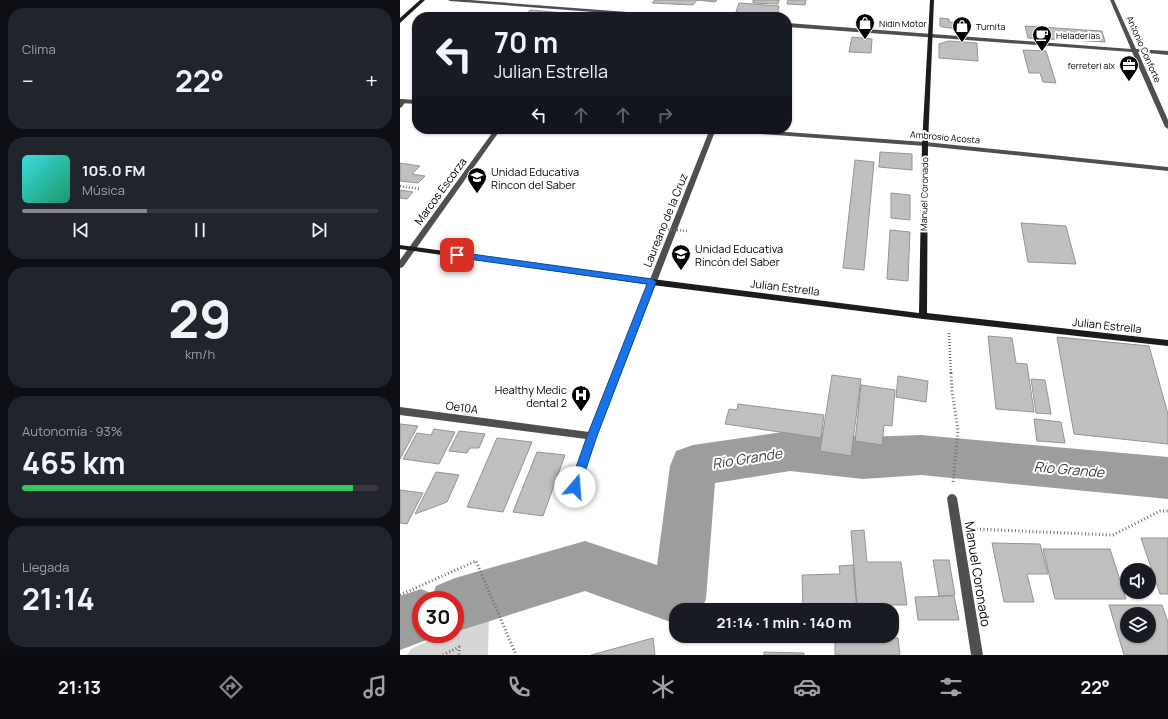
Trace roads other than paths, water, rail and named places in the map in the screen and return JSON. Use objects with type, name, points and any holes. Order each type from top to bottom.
[{"type":"street","points":[[400,21],[423,0]]},
{"type":"street","points":[[450,0],[604,12]]},
{"type":"street","name":"Manuel Coronado","points":[[923,316],[925,144],[932,0]]},
{"type":"street","name":"Antonio Conforte","points":[[1112,0],[1168,128]]},
{"type":"street","points":[[792,24],[1168,53]]},
{"type":"street","points":[[401,103],[412,102]]},
{"type":"street","name":"Marcos Escorza","points":[[400,265],[494,134]]},
{"type":"street","name":"Laureano de la Cruz","points":[[571,499],[592,436],[711,134]]},
{"type":"street","name":"Ambrosio Acosta","points":[[789,134],[925,144],[1168,169]]},
{"type":"street","name":"Julian Estrella","points":[[400,247],[652,282],[923,316],[1168,343]]},
{"type":"street","name":"Oe10A","points":[[400,410],[592,436]]},
{"type":"street","name":"Manuel Coronado","points":[[952,498],[977,655]]},
{"type":"waterway","name":"Rio Grande","points":[[464,602],[585,566],[679,599],[693,466],[790,451],[863,458],[921,455],[1168,478]]},
{"type":"waterway","name":"Rio Grande","points":[[400,623],[412,619]]},
{"type":"place","name":"Nidin Motor","points":[[865,40]]},
{"type":"place","name":"Turnita","points":[[962,43]]},
{"type":"place","name":"Heladerias","points":[[1042,52]]},
{"type":"place","name":"ferreteri alx","points":[[1129,82]]},
{"type":"place","name":"Unidad Educativa Rincon del Saber","points":[[477,194]]},
{"type":"place","name":"Unidad Educativa Rincón del Saber","points":[[681,271]]},
{"type":"place","name":"Healthy Medic dental 2","points":[[581,412]]}]
